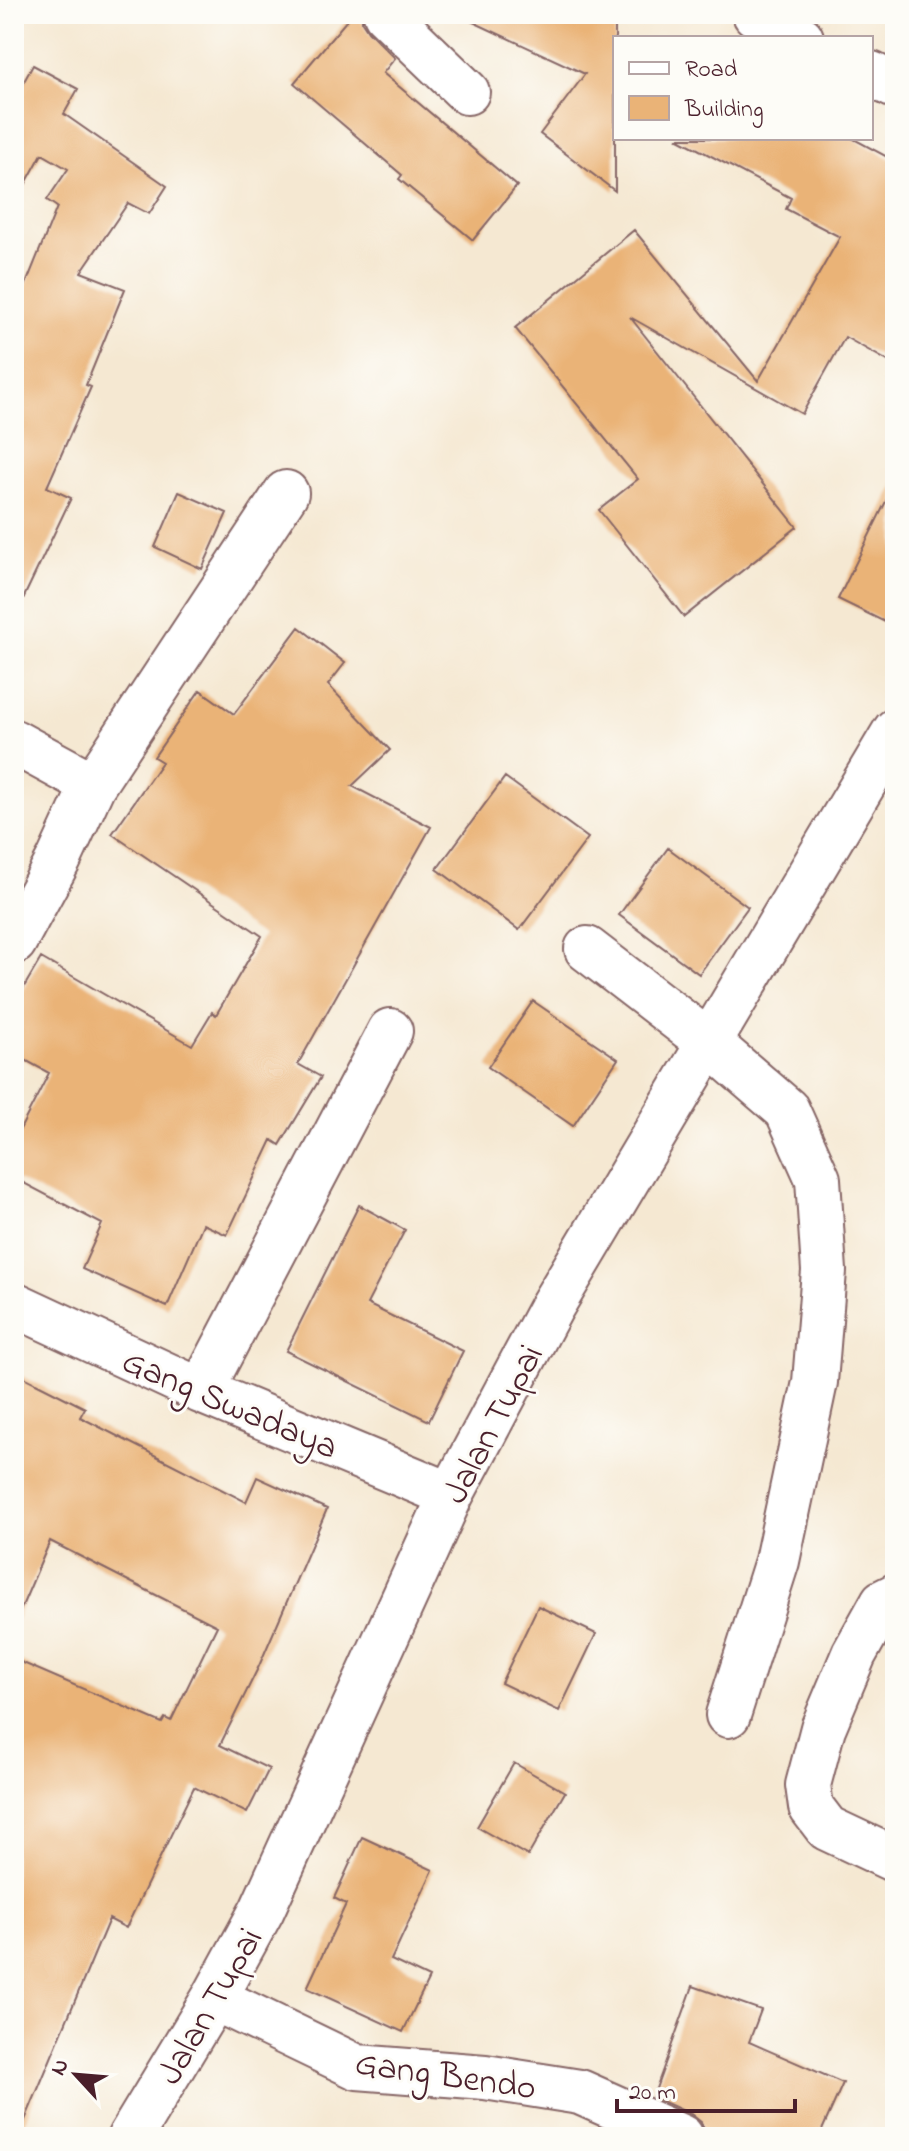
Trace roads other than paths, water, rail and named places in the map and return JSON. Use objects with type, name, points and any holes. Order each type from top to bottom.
[{"type":"street","points":[[386,14],[467,92]]},
{"type":"street","points":[[755,14],[797,36]]},
{"type":"street","points":[[873,75],[895,86]]},
{"type":"street","points":[[14,942],[59,859],[93,785],[286,493]]},
{"type":"street","name":"Jalan Tupai","points":[[130,2137],[214,1998],[262,1910],[451,1495],[552,1306],[895,731]]},
{"type":"street","points":[[14,742],[93,785]]},
{"type":"street","points":[[587,949],[708,1042],[787,1110],[818,1179],[824,1271],[815,1382],[777,1561],[728,1715]]},
{"type":"street","points":[[201,1391],[390,1031]]},
{"type":"street","name":"Gang Swadaya","points":[[14,1304],[201,1391],[451,1495]]},
{"type":"street","points":[[895,1596],[883,1602],[854,1654],[823,1728],[808,1785],[811,1807],[827,1828],[895,1860]]},
{"type":"street","name":"Gang Bendo","points":[[214,1998],[357,2067],[485,2077],[580,2092],[681,2137]]}]
